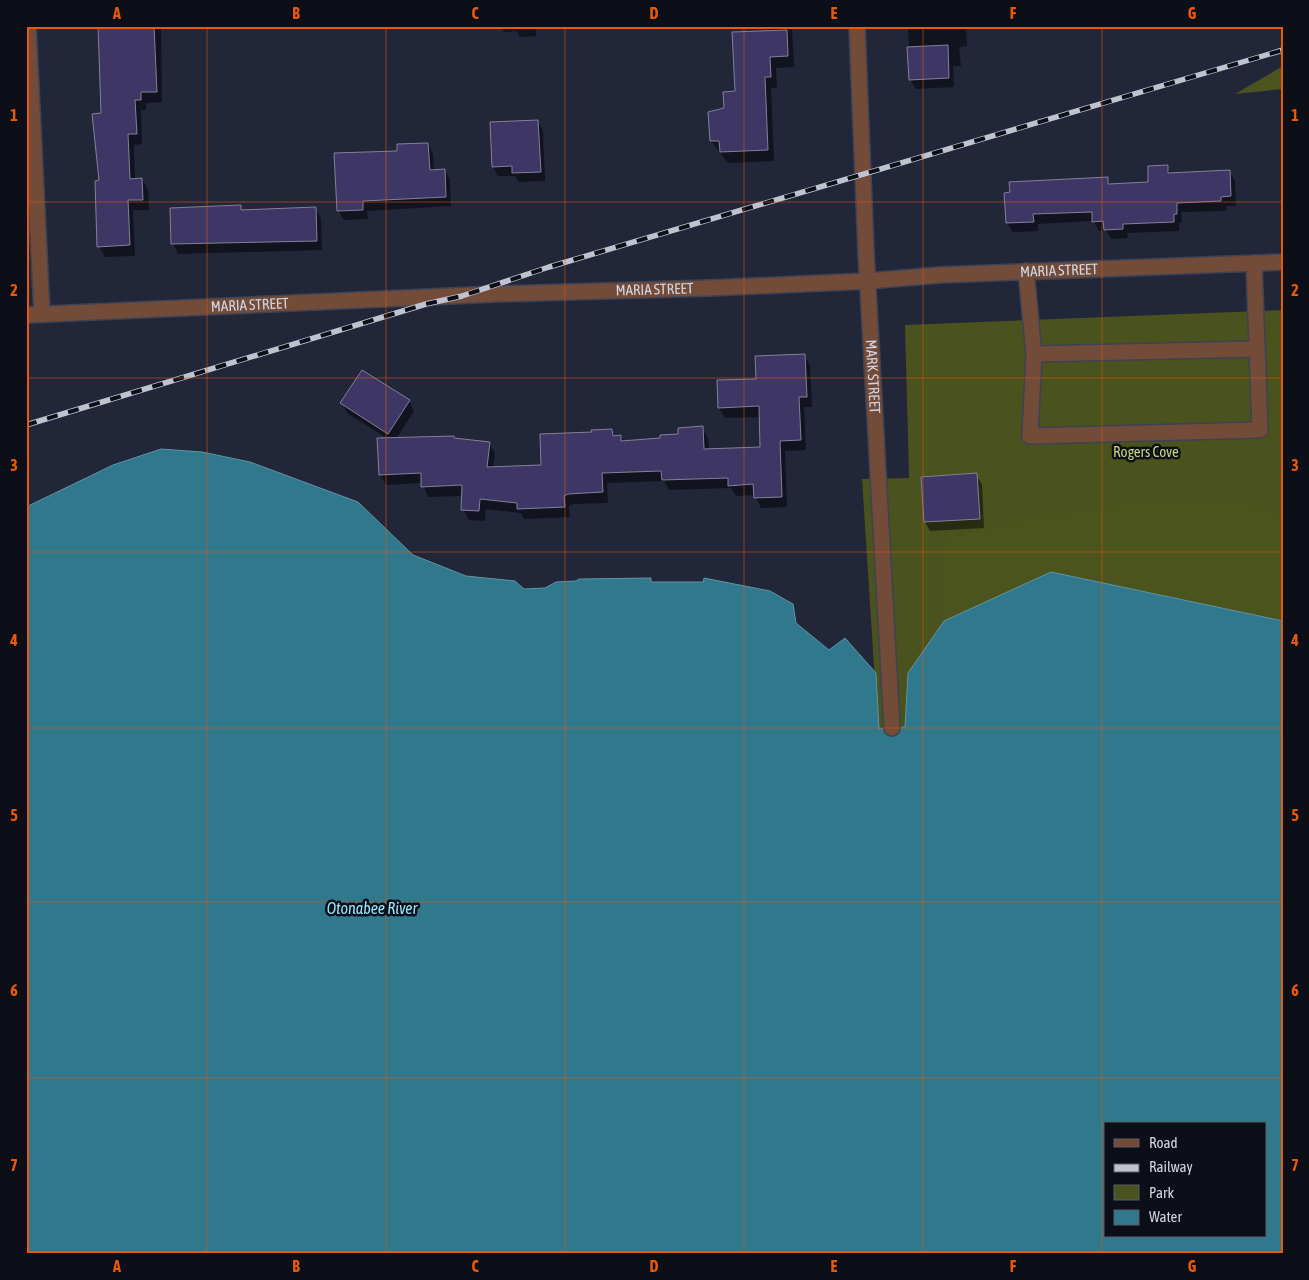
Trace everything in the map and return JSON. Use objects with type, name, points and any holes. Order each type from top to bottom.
[{"type":"street","points":[[28,26],[42,314]]},
{"type":"street","name":"MARK STREET","points":[[856,26],[892,728]]},
{"type":"street","name":"MARIA STREET","points":[[26,315],[495,294],[631,291],[868,281],[940,274],[1283,262]]},
{"type":"street","points":[[1026,271],[1034,354],[1030,436],[1260,430],[1254,263]]},
{"type":"street","points":[[1034,354],[1257,349]]},
{"type":"green space","points":[[1283,66],[1283,89],[1235,94]]},
{"type":"green space","name":"Rogers Cove","points":[[1283,310],[1283,621],[1051,572],[908,673],[905,727],[878,729],[862,479],[909,478],[905,325]]},
{"type":"green space","points":[[1123,506],[1253,506],[1283,518],[1283,621],[1051,572],[944,621],[937,540],[1054,516]]},
{"type":"water","name":"Otonabee River","points":[[161,449],[202,452],[250,462],[358,502],[413,555],[466,576],[515,581],[524,589],[545,588],[556,582],[576,581],[579,579],[651,578],[651,582],[703,582],[704,578],[770,591],[793,604],[796,623],[829,650],[845,638],[876,673],[879,729],[905,727],[908,673],[944,621],[1051,572],[1283,621],[1283,1254],[26,1254],[26,507],[113,465]]},
{"type":"building","points":[[98,26],[154,26],[157,92],[141,92],[141,100],[135,100],[137,134],[128,134],[130,179],[142,178],[143,200],[128,200],[130,245],[97,247],[95,181],[99,180],[92,114],[101,113]]},
{"type":"building","points":[[787,30],[788,56],[770,57],[771,77],[765,77],[768,150],[720,152],[719,141],[710,141],[708,112],[724,108],[723,92],[735,91],[732,32]]},
{"type":"building","points":[[948,45],[949,78],[909,80],[907,47]]},
{"type":"building","points":[[538,120],[541,172],[512,173],[512,166],[492,167],[490,122]]},
{"type":"building","points":[[428,143],[430,170],[445,169],[446,197],[363,201],[363,210],[337,211],[334,153],[397,151],[397,144]]},
{"type":"building","points":[[1168,165],[1168,173],[1230,170],[1231,196],[1221,197],[1221,201],[1177,203],[1177,214],[1174,214],[1174,222],[1123,224],[1123,229],[1104,230],[1103,221],[1092,222],[1092,212],[1033,214],[1034,222],[1006,223],[1004,193],[1010,192],[1009,182],[1108,177],[1108,184],[1148,182],[1148,166]]},
{"type":"building","points":[[241,205],[241,210],[316,207],[317,241],[171,244],[170,208]]},
{"type":"building","points":[[805,354],[807,397],[799,397],[801,440],[780,441],[782,497],[754,498],[753,484],[728,486],[728,478],[662,480],[661,471],[602,473],[603,492],[568,494],[564,496],[565,507],[517,509],[517,503],[480,499],[479,511],[461,510],[462,485],[421,487],[421,473],[379,475],[377,438],[454,436],[454,438],[490,442],[487,467],[541,465],[540,434],[592,432],[591,430],[612,429],[613,436],[621,435],[621,441],[660,438],[660,435],[678,434],[678,428],[703,426],[704,449],[760,447],[759,406],[718,408],[717,380],[756,379],[755,356]]},
{"type":"building","points":[[362,370],[410,400],[388,434],[340,403]]},
{"type":"building","points":[[977,473],[980,519],[924,522],[921,477]]},
{"type":"railway","points":[[26,425],[426,304],[462,296],[549,267],[1283,50]]}]
